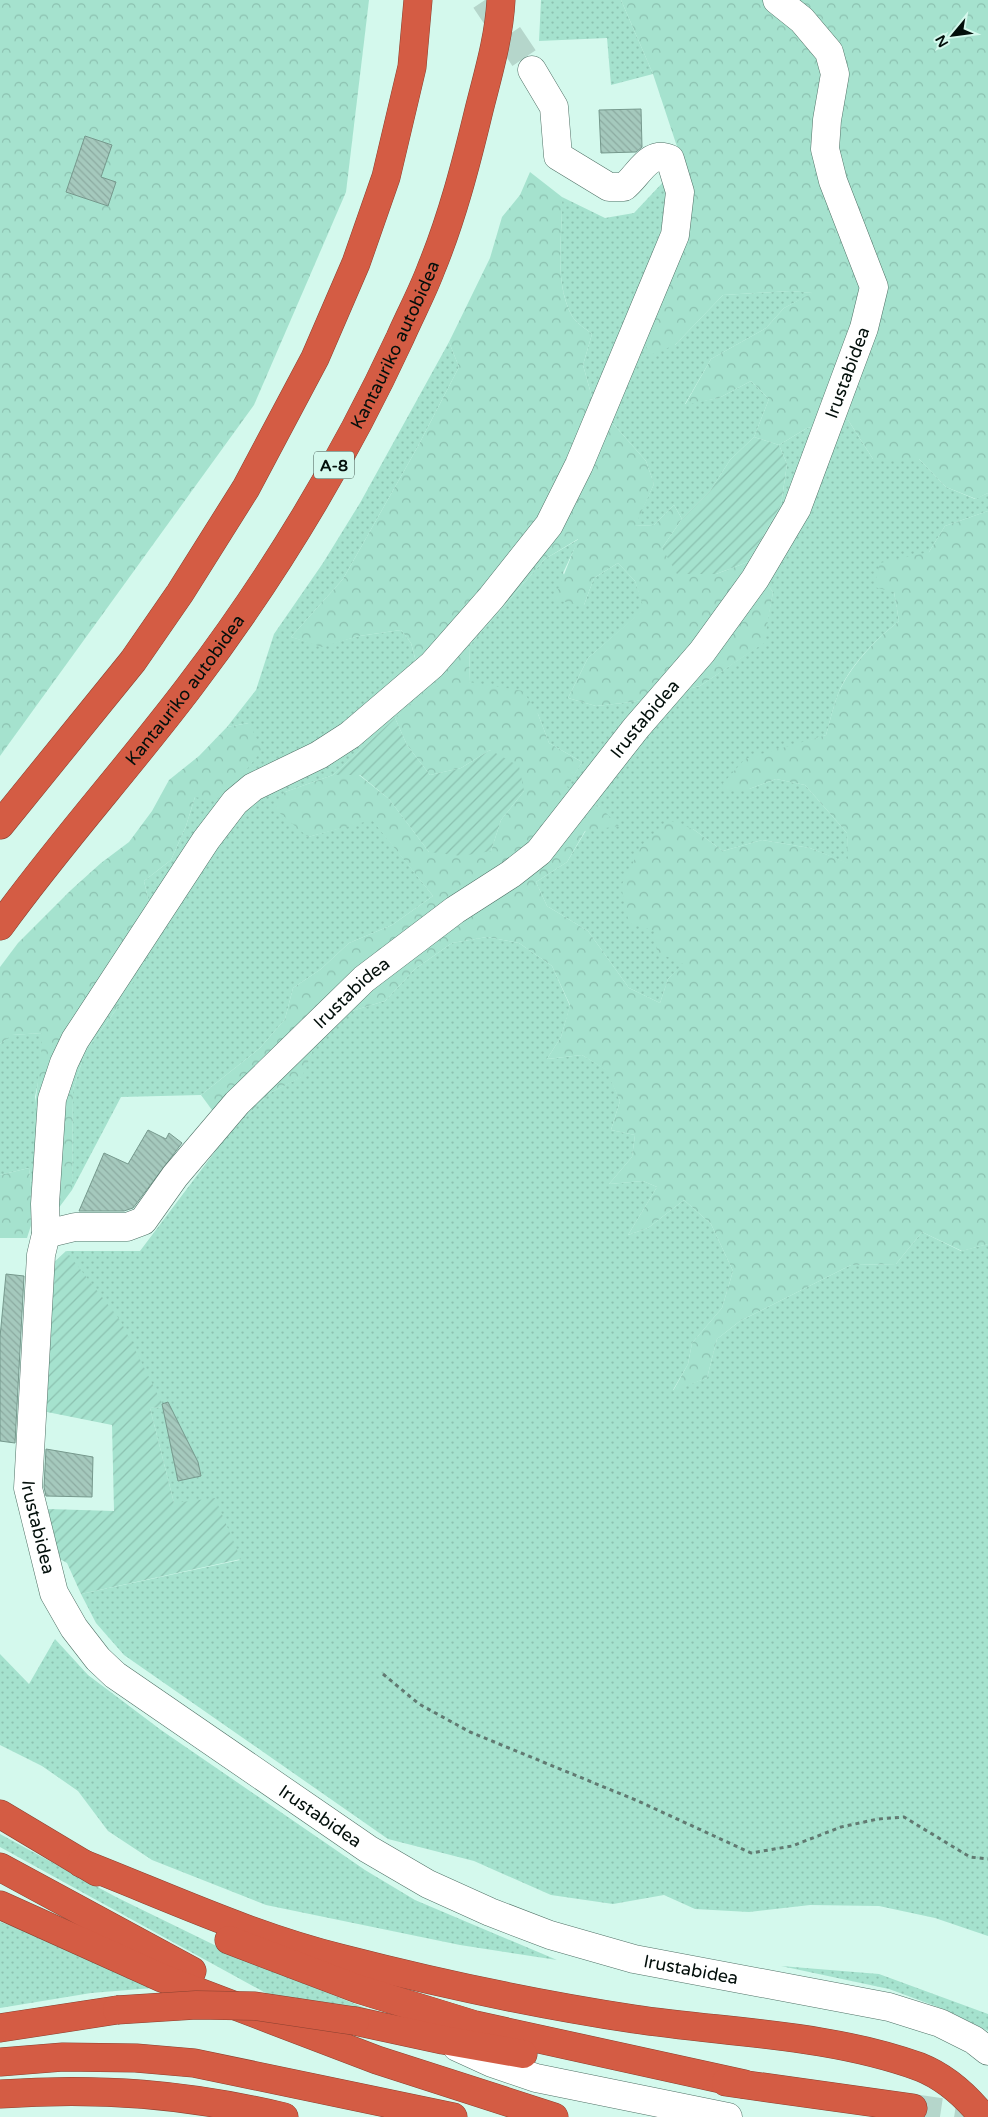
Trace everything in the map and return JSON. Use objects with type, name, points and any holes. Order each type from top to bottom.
[{"type":"highway","points":[[2,822],[133,661],[180,593],[246,488],[315,358],[356,263],[386,177],[412,67],[418,0]]},
{"type":"highway","name":"Kantauriko autobidea","points":[[42,867],[134,758],[252,601],[314,501],[374,393],[431,270],[464,176],[499,28],[501,0]]},
{"type":"highway","points":[[0,906],[42,867]]},
{"type":"highway","points":[[0,926],[42,867]]},
{"type":"highway","points":[[0,1814],[164,1910],[236,1944],[358,1990],[475,2025],[744,2084]]},
{"type":"highway","points":[[81,1863],[247,1928],[337,1958],[493,1995],[634,2019],[812,2041],[863,2051],[922,2068],[947,2082],[974,2105],[983,2117]]},
{"type":"highway","points":[[0,1867],[170,1961],[377,2060]]},
{"type":"highway","points":[[0,1905],[162,1978],[377,2060],[554,2117]]},
{"type":"highway","points":[[0,2028],[117,2010],[179,2006],[255,2006],[355,2021],[444,2040],[544,2057],[913,2108]]},
{"type":"highway","points":[[0,2062],[63,2057],[136,2058],[194,2063],[452,2117]]},
{"type":"highway","points":[[0,2094],[56,2090],[125,2092],[180,2097],[284,2117]]},
{"type":"street","name":"Irustabidea","points":[[46,1234],[75,1227],[128,1228],[144,1221],[175,1176],[237,1103],[364,979],[456,910],[511,874],[539,852],[636,728],[702,652],[764,563],[797,508],[864,328],[874,287],[832,181],[825,149],[827,120],[836,74],[828,52],[802,20],[777,0]]},
{"type":"street","name":"Irustabidea","points":[[532,70],[554,107],[558,156],[609,187],[624,187],[651,158],[662,155],[670,159],[680,192],[675,235],[579,465],[549,525],[491,598],[432,665],[350,735],[319,755],[253,787],[235,802],[206,840],[75,1040],[64,1063],[52,1099],[46,1234],[40,1255],[28,1488],[54,1593],[74,1628],[98,1659],[115,1675],[368,1850],[428,1884],[490,1912],[550,1935],[634,1959],[889,2008],[940,2023],[974,2040],[988,2051]]},
{"type":"street","points":[[444,2040],[492,2063],[536,2078],[728,2117]]},
{"type":"path","points":[[383,1674],[419,1704],[470,1732],[638,1801],[751,1854],[792,1846],[840,1827],[878,1819],[904,1817],[970,1856],[988,1860]]},
{"type":"green space","points":[[0,0],[369,0],[346,192],[254,405],[0,756]]},
{"type":"green space","points":[[541,0],[621,0],[653,74],[611,85],[607,38],[539,41]]},
{"type":"green space","points":[[621,0],[988,0],[988,493],[976,499],[946,487],[919,459],[873,459],[848,420],[807,428],[779,445],[754,437],[769,399],[751,381],[719,398],[685,405],[711,359],[766,328],[784,308],[812,293],[791,291],[723,295],[675,345],[650,355],[642,336],[692,192],[653,74]]},
{"type":"green space","points":[[682,162],[675,345],[723,295],[791,291],[813,293],[784,308],[766,328],[711,359],[685,404],[719,398],[751,381],[769,399],[754,437],[730,460],[710,491],[682,519],[674,505],[654,525],[634,526],[654,484],[646,461],[593,401],[583,365],[592,334],[572,316],[563,288],[560,258],[562,197],[605,218],[634,213]]},
{"type":"green space","points":[[530,172],[562,197],[560,258],[563,288],[572,316],[592,334],[583,365],[593,401],[646,461],[654,484],[635,526],[654,525],[674,505],[682,519],[662,548],[716,574],[748,562],[773,592],[764,643],[700,686],[632,702],[596,706],[568,698],[588,658],[644,609],[635,581],[618,563],[594,578],[584,605],[554,600],[578,539],[545,559],[470,645],[469,682],[523,691],[538,714],[549,743],[582,762],[567,787],[600,807],[619,826],[585,831],[567,862],[536,882],[547,906],[588,931],[629,988],[660,1003],[668,979],[683,964],[657,952],[655,931],[629,923],[621,886],[642,845],[668,820],[693,829],[723,851],[762,840],[810,848],[848,863],[847,833],[805,785],[776,779],[749,789],[716,791],[745,759],[826,735],[843,683],[857,663],[881,636],[899,621],[894,592],[874,587],[880,563],[929,552],[945,526],[988,511],[988,1244],[962,1251],[922,1232],[896,1264],[851,1265],[740,1321],[717,1339],[707,1378],[673,1391],[688,1364],[692,1343],[722,1308],[733,1271],[711,1224],[684,1200],[648,1228],[628,1235],[657,1187],[643,1181],[609,1184],[632,1157],[635,1135],[611,1130],[620,1101],[606,1070],[582,1055],[547,1059],[561,1037],[570,1005],[552,966],[519,943],[487,937],[452,943],[415,969],[385,1001],[345,1013],[314,1047],[302,1077],[270,1093],[229,1133],[201,1095],[260,1048],[285,1019],[293,988],[321,969],[349,943],[392,925],[433,896],[372,820],[308,837],[275,809],[285,792],[333,775],[359,775],[389,799],[429,852],[491,851],[501,820],[524,791],[490,750],[461,768],[430,775],[407,745],[395,718],[424,691],[411,643],[401,630],[359,636],[322,647],[291,637],[343,579],[417,448],[459,367],[449,342],[490,258],[502,217],[520,195]]},
{"type":"green space","points":[[449,342],[459,367],[417,448],[343,579],[291,637],[322,646],[359,636],[401,630],[411,643],[424,692],[333,775],[285,792],[308,837],[372,819],[433,896],[392,925],[349,943],[321,969],[293,988],[285,1019],[260,1048],[201,1095],[121,1097],[72,1190],[73,1090],[85,1052],[116,1010],[149,903],[144,881],[171,860],[186,826],[195,797],[249,723],[227,727],[256,690],[274,634],[323,563],[360,503]]},
{"type":"green space","points":[[848,420],[873,459],[919,459],[946,487],[975,499],[988,493],[988,511],[945,526],[929,552],[894,592],[899,621],[872,645],[849,673],[838,694],[826,735],[787,748],[749,789],[776,779],[805,785],[847,833],[849,864],[810,848],[762,840],[723,851],[693,829],[655,931],[684,964],[668,979],[660,1003],[629,988],[588,931],[547,906],[536,882],[567,862],[600,807],[566,787],[582,762],[549,743],[538,714],[469,682],[470,645],[545,559],[579,539],[563,573],[584,605],[594,578],[618,563],[635,581],[645,609],[588,658],[568,698],[596,706],[632,702],[700,686],[763,643],[773,592],[748,562],[781,505],[787,464],[779,445],[807,428]]},
{"type":"green space","points":[[754,437],[779,445],[787,464],[781,505],[748,562],[716,574],[677,574],[662,548],[682,519],[710,491],[730,460]]},
{"type":"green space","points":[[395,718],[407,745],[430,775],[461,768],[490,750],[519,766],[524,791],[501,820],[491,851],[462,856],[429,852],[389,799],[360,775],[333,775]]},
{"type":"green space","points":[[249,723],[262,750],[240,778],[215,801],[195,797],[186,826],[171,860],[144,881],[149,903],[146,961],[116,1010],[85,1052],[73,1090],[72,1190],[55,1213],[40,1162],[35,1132],[35,1107],[42,1033],[12,1035],[0,1044],[0,967],[18,943],[71,890],[101,863],[129,842],[152,811],[169,780],[199,756],[227,727]]},
{"type":"green space","points":[[487,937],[519,943],[552,966],[570,1006],[561,1037],[547,1059],[582,1055],[607,1070],[620,1101],[611,1130],[635,1135],[632,1157],[609,1184],[643,1181],[657,1187],[628,1235],[648,1228],[684,1200],[711,1224],[733,1271],[722,1308],[692,1343],[688,1364],[673,1390],[707,1378],[717,1339],[740,1321],[851,1265],[896,1264],[922,1232],[961,1251],[988,1244],[988,1936],[935,1918],[879,1906],[810,1905],[749,1912],[695,1909],[664,1895],[613,1904],[551,1895],[474,1861],[388,1839],[124,1655],[96,1623],[81,1594],[240,1560],[174,1503],[150,1408],[163,1407],[66,1251],[140,1251],[229,1133],[270,1093],[301,1077],[314,1047],[345,1013],[385,1001],[415,969],[452,943]]},
{"type":"green space","points":[[42,1033],[42,1063],[35,1097],[55,1213],[34,1216],[29,1168],[0,1175],[0,1044],[11,1035]]},
{"type":"green space","points":[[29,1168],[34,1216],[27,1238],[0,1238],[0,1175]]},
{"type":"green space","points":[[66,1251],[120,1320],[164,1407],[150,1408],[174,1503],[215,1498],[241,1559],[81,1594],[67,1563],[58,1558],[48,1509],[114,1511],[112,1425],[42,1411],[51,1265]]},
{"type":"green space","points":[[55,1639],[88,1675],[161,1730],[365,1870],[415,1900],[557,1960],[460,1945],[266,1905],[152,1860],[108,1831],[78,1791],[42,1766],[0,1745],[0,1654],[29,1684]]},
{"type":"green space","points":[[0,1834],[116,1897],[241,1958],[375,2012],[282,2002],[0,1847]]},
{"type":"green space","points":[[0,1922],[25,1930],[153,1988],[91,1993],[0,2008]]},
{"type":"green space","points":[[781,1966],[879,1974],[988,2014],[988,2031],[946,2010],[889,1989]]},
{"type":"building","points":[[641,109],[642,147],[636,152],[601,153],[599,110]]},
{"type":"building","points":[[85,136],[112,145],[101,177],[116,182],[108,206],[66,192]]},
{"type":"building","points":[[148,1130],[166,1139],[169,1133],[182,1143],[133,1208],[124,1211],[79,1211],[104,1153],[128,1164]]},
{"type":"building","points":[[6,1274],[24,1276],[15,1443],[0,1441],[0,1337]]},
{"type":"building","points":[[168,1402],[198,1462],[201,1476],[178,1481],[162,1404]]},
{"type":"building","points":[[46,1449],[93,1457],[92,1497],[46,1496],[44,1487]]},
{"type":"tunnel","points":[[485,0],[532,70]]},
{"type":"tunnel","points":[[913,2108],[973,2117]]}]
